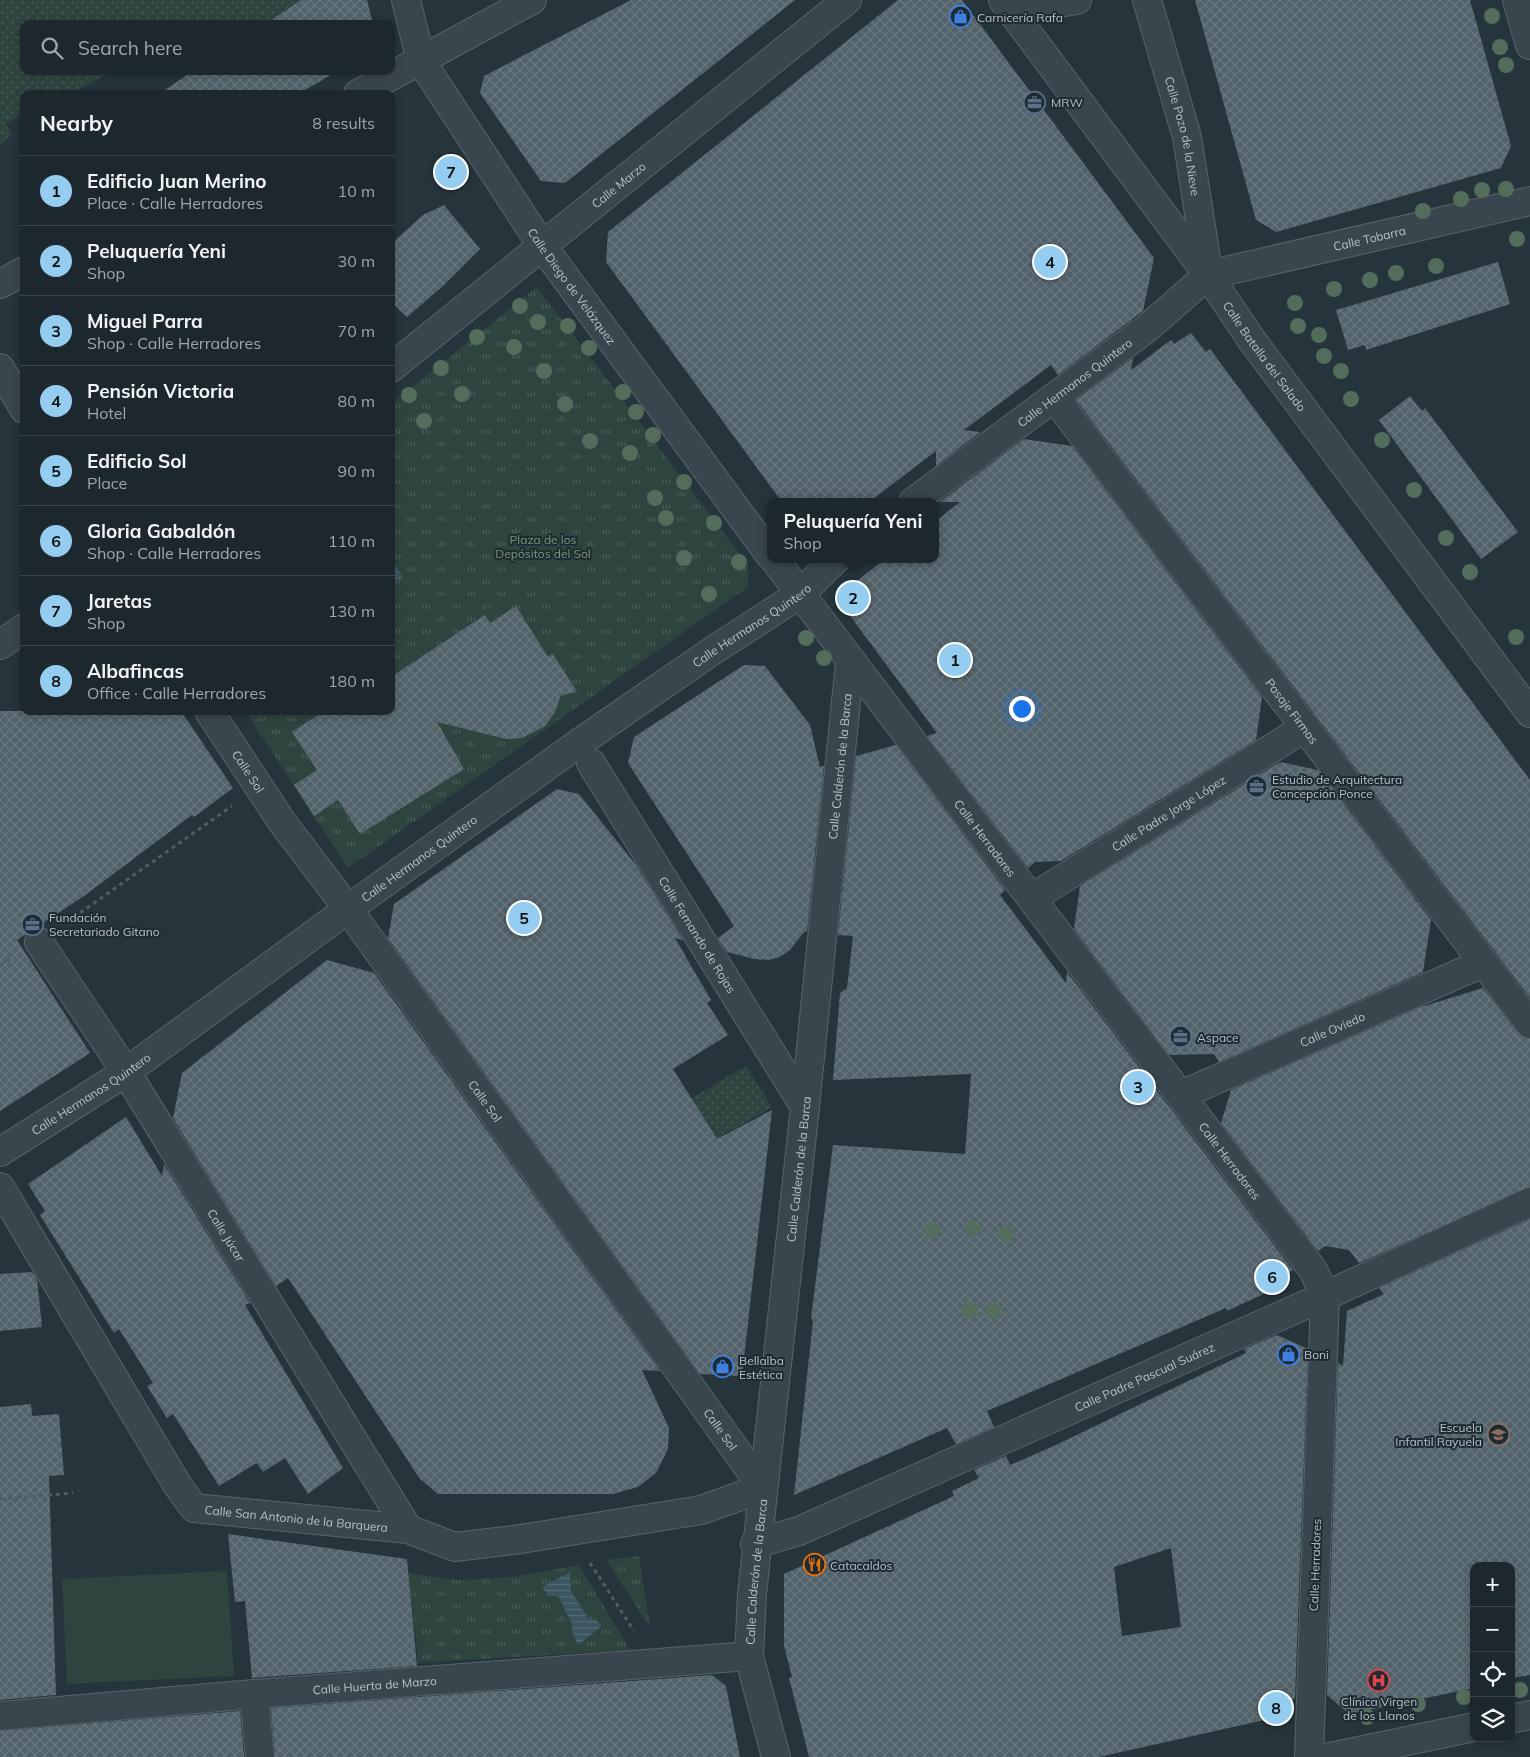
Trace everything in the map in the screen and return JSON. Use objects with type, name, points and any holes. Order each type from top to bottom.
[{"type":"street","name":"Calle Diego de Velázquez","points":[[406,0],[421,60],[543,247],[767,551]]},
{"type":"street","points":[[395,74],[532,0]]},
{"type":"street","name":"Calle Marzo","points":[[395,365],[847,0]]},
{"type":"street","name":"Calle Batalla del Salado","points":[[1003,0],[1208,275],[1251,339],[1530,713]]},
{"type":"street","points":[[1020,0],[1053,4],[1077,0]]},
{"type":"street","name":"Calle Pozo de la Nieve","points":[[1147,0],[1187,137],[1208,275]]},
{"type":"street","points":[[1517,0],[1530,45]]},
{"type":"street","points":[[365,90],[393,75]]},
{"type":"street","name":"Calle Tobarra","points":[[1208,275],[1530,201]]},
{"type":"street","points":[[0,284],[20,273]]},
{"type":"street","name":"Calle Hermanos Quintero","points":[[918,498],[1146,329],[1208,275]]},
{"type":"street","points":[[0,368],[20,402]]},
{"type":"street","name":"Pasaje Firmas","points":[[1054,397],[1530,1024]]},
{"type":"street","points":[[777,563],[850,662]]},
{"type":"street","name":"Calle Hermanos Quintero","points":[[0,1152],[126,1072],[348,909],[603,726],[714,649],[800,594],[832,563]]},
{"type":"street","points":[[0,645],[20,631]]},
{"type":"street","name":"Calle Herradores","points":[[850,662],[1032,898],[1313,1270],[1325,1296],[1309,1757]]},
{"type":"street","name":"Calle Calderón de la Barca","points":[[776,1757],[749,1656],[756,1544],[805,1106],[850,662]]},
{"type":"street","name":"Calle Sol","points":[[212,715],[282,822],[348,909],[763,1488]]},
{"type":"street","name":"Calle Padre Jorge López","points":[[1032,898],[1306,727]]},
{"type":"street","name":"Calle Fernando de Rojas","points":[[591,763],[805,1106]]},
{"type":"street","name":"Calle Júcar","points":[[38,942],[126,1072],[408,1530]]},
{"type":"street","name":"Calle Oviedo","points":[[1181,1095],[1483,963]]},
{"type":"street","name":"Calle San Antonio de la Barquera","points":[[0,1187],[178,1486],[194,1508],[408,1530],[456,1547],[569,1532],[701,1510],[763,1488]]},
{"type":"street","name":"Calle Padre Pascual Suárez","points":[[756,1544],[799,1531],[1325,1296],[1530,1202]]},
{"type":"street","name":"Calle Huerta de Marzo","points":[[0,1716],[254,1694],[749,1656]]},
{"type":"street","points":[[254,1694],[260,1757]]},
{"type":"street","points":[[1515,1719],[1530,1716]]},
{"type":"street","points":[[1330,1757],[1470,1728]]},
{"type":"path","points":[[0,965],[38,942],[259,787]]},
{"type":"path","points":[[0,1499],[73,1493]]},
{"type":"path","points":[[569,1532],[655,1663]]},
{"type":"green space","points":[[0,0],[300,0],[271,20],[20,20],[20,75],[106,75],[77,90],[20,90],[20,115],[6,124],[12,134],[0,145]]},
{"type":"green space","name":"Plaza de los Depósitos del Sol","points":[[537,287],[748,565],[748,587],[348,868],[248,715],[395,715],[395,401]]},
{"type":"green space","points":[[746,1066],[772,1107],[717,1139],[644,1126]]},
{"type":"green space","points":[[639,1556],[650,1628],[606,1560]]},
{"type":"green space","points":[[579,1565],[630,1650],[417,1663],[408,1573],[456,1580],[512,1577]]},
{"type":"green space","points":[[227,1571],[234,1676],[67,1684],[62,1579]]},
{"type":"water","points":[[395,565],[403,577],[395,582]]},
{"type":"water","points":[[570,1572],[571,1591],[588,1618],[596,1620],[602,1626],[578,1645],[573,1634],[572,1624],[558,1596],[548,1596],[542,1587]]},
{"type":"building","points":[[301,0],[367,0],[372,20],[271,20]]},
{"type":"building","points":[[631,0],[795,0],[565,183],[541,181],[480,93],[484,76]]},
{"type":"building","points":[[898,0],[962,0],[1154,258],[1143,311],[1058,375],[1051,365],[964,430],[980,432],[936,466],[936,451],[874,498],[779,498],[606,262],[608,232]]},
{"type":"building","points":[[1195,0],[1470,0],[1511,146],[1501,168],[1276,232],[1256,220]]},
{"type":"building","points":[[187,75],[331,75],[305,90],[165,90]]},
{"type":"building","points":[[444,205],[480,249],[443,286],[407,317],[395,306],[395,240],[423,215]]},
{"type":"building","points":[[1498,262],[1510,304],[1366,350],[1365,345],[1348,350],[1336,310]]},
{"type":"building","points":[[1191,333],[1206,352],[1210,349],[1530,780],[1530,998],[1076,400],[1133,358],[1131,370],[1171,340],[1174,344]]},
{"type":"building","points":[[1410,396],[1422,411],[1425,408],[1518,532],[1481,559],[1379,420]]},
{"type":"building","points":[[1024,439],[1072,446],[1262,697],[1256,740],[1061,861],[1035,862],[1028,868],[927,736],[937,733],[845,609],[848,588],[880,563],[939,563],[939,519],[960,502],[940,502]]},
{"type":"building","points":[[516,606],[548,657],[553,654],[577,692],[561,695],[555,712],[545,726],[522,738],[506,739],[437,722],[464,769],[360,834],[338,800],[314,816],[294,785],[317,770],[292,732],[318,715],[395,715],[395,674],[485,615],[490,623]]},
{"type":"building","points":[[744,665],[765,666],[810,725],[820,767],[824,766],[807,932],[804,932],[790,950],[780,957],[768,960],[754,959],[727,952],[718,938],[734,926],[628,763],[634,737]]},
{"type":"building","points":[[0,711],[20,711],[20,715],[184,715],[233,788],[194,817],[192,815],[84,896],[17,940],[90,1053],[0,1111]]},
{"type":"building","points":[[896,745],[1005,890],[1000,895],[1066,983],[1067,972],[1293,1270],[1288,1273],[1289,1282],[1227,1311],[1226,1308],[987,1411],[994,1427],[956,1444],[947,1428],[794,1495],[813,1321],[811,1318],[833,1145],[965,1154],[971,1074],[833,1080],[840,993],[847,988],[853,936],[838,935],[856,756]]},
{"type":"building","points":[[1280,762],[1318,770],[1431,920],[1423,972],[1219,1062],[1214,1054],[1169,1055],[1074,929],[1080,886]]},
{"type":"building","points":[[557,789],[579,794],[636,865],[683,940],[675,938],[711,1000],[707,1003],[728,1035],[673,1069],[717,1139],[772,1110],[742,1376],[700,1374],[388,938],[394,904]]},
{"type":"building","points":[[327,960],[374,973],[660,1371],[642,1370],[669,1428],[668,1449],[656,1473],[638,1487],[613,1494],[438,1494],[420,1479],[288,1278],[276,1286],[173,1118],[182,1073]]},
{"type":"building","points":[[1483,988],[1518,1033],[1530,1039],[1530,1187],[1359,1263],[1349,1250],[1325,1246],[1318,1251],[1221,1123],[1231,1090],[1418,1008]]},
{"type":"building","points":[[126,1117],[162,1176],[164,1164],[250,1303],[245,1305],[343,1468],[308,1494],[285,1458],[263,1472],[257,1463],[219,1486],[173,1414],[167,1418],[147,1386],[153,1383],[119,1329],[114,1333],[40,1215],[45,1211],[28,1184]]},
{"type":"building","points":[[1530,1219],[1530,1675],[1515,1677],[1515,1562],[1470,1562],[1470,1689],[1349,1714],[1327,1695],[1338,1363],[1343,1366],[1347,1311],[1384,1294],[1379,1288]]},
{"type":"building","points":[[32,1272],[37,1279],[42,1327],[0,1331],[0,1274]]},
{"type":"building","points":[[1277,1335],[1308,1349],[1295,1698],[1273,1718],[1099,1757],[809,1757],[789,1678],[792,1677],[784,1646],[784,1574],[954,1496],[952,1491],[979,1478],[974,1470],[1006,1456],[1010,1465],[1056,1445],[1246,1353],[1244,1349]],"holes":[[[1171,1548],[1181,1627],[1122,1636],[1114,1567]]]},
{"type":"building","points":[[31,1404],[32,1416],[59,1414],[64,1475],[49,1476],[56,1695],[0,1700],[0,1407]]},
{"type":"building","points":[[228,1534],[407,1559],[417,1666],[252,1678],[245,1601],[235,1602]]},
{"type":"building","points":[[712,1675],[726,1686],[740,1757],[275,1757],[271,1708]]},
{"type":"building","points":[[240,1711],[244,1757],[0,1757],[0,1731]]},
{"type":"place","name":"Carnicería Rafa","points":[[961,17]]},
{"type":"place","name":"MRW","points":[[1035,102]]},
{"type":"place","name":"Jaretas","points":[[451,172]]},
{"type":"place","name":"Pensión Victoria","points":[[1050,262]]},
{"type":"place","name":"Peluquería Yeni","points":[[853,598]]},
{"type":"place","name":"Edificio Juan Merino","points":[[955,660]]},
{"type":"place","name":"Estudio de Arquitectura Concepción Ponce","points":[[1256,786]]},
{"type":"place","name":"Edificio Sol","points":[[524,918]]},
{"type":"place","name":"Fundación Secretariado Gitano","points":[[33,924]]},
{"type":"place","name":"Aspace","points":[[1181,1037]]},
{"type":"place","name":"Miguel Parra","points":[[1138,1087]]},
{"type":"place","name":"Gloria Gabaldón","points":[[1272,1277]]},
{"type":"place","name":"Boni","points":[[1288,1354]]},
{"type":"place","name":"Bellalba Estética","points":[[723,1367]]},
{"type":"place","name":"Escuela Infantil Rayuela","points":[[1498,1434]]},
{"type":"place","name":"Catacaldos","points":[[814,1565]]},
{"type":"place","name":"Clínica Virgen de los Llanos","points":[[1379,1680]]},
{"type":"place","name":"Albafincas","points":[[1276,1708]]}]
